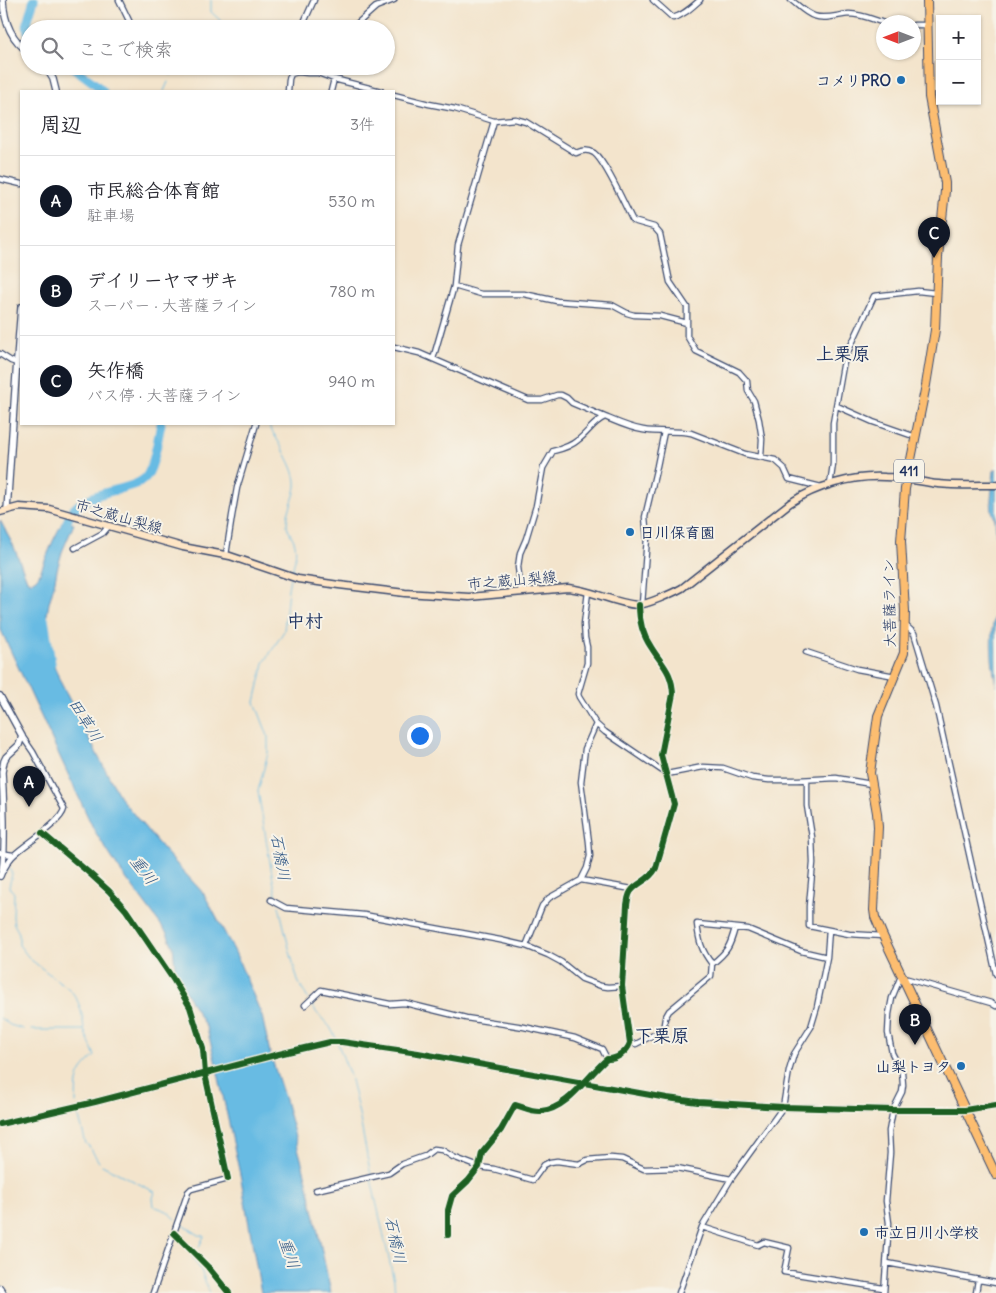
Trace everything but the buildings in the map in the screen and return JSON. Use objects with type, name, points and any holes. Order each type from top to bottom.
[{"type":"highway","name":"大菩薩ライン","points":[[927,0],[929,97],[945,183],[938,257],[935,330],[905,489],[901,541],[905,625],[904,653],[878,716],[870,773],[878,827],[874,910],[883,936],[996,1176]]},
{"type":"main road","points":[[641,605],[682,588],[790,503],[804,494],[821,487],[864,477],[907,479],[938,484],[996,485]]},
{"type":"main road","name":"市之蔵山梨線","points":[[2,509],[19,507],[49,509],[183,547],[226,555],[308,581],[406,593],[469,597],[578,588],[609,598],[641,605]]},
{"type":"street","points":[[2,0],[2,13],[12,34],[20,45]]},
{"type":"street","points":[[119,0],[129,20]]},
{"type":"street","points":[[305,20],[314,0]]},
{"type":"street","points":[[361,20],[376,7],[394,0]]},
{"type":"street","points":[[654,0],[673,18],[679,17],[700,0]]},
{"type":"street","points":[[791,0],[815,17],[849,14],[865,16],[876,20]]},
{"type":"street","points":[[921,25],[927,25]]},
{"type":"street","points":[[51,75],[56,90]]},
{"type":"street","points":[[288,90],[291,75]]},
{"type":"street","points":[[323,75],[377,90]]},
{"type":"street","points":[[331,90],[334,79]]},
{"type":"street","points":[[395,95],[455,109],[494,121],[515,119],[526,122],[576,153],[583,150],[594,153],[604,164],[633,221],[654,227],[660,234],[670,282],[687,307],[687,336],[696,351],[739,372],[747,381],[748,390],[754,401],[759,420],[762,439],[761,456]]},
{"type":"street","points":[[433,359],[454,286],[458,246],[494,121]]},
{"type":"street","points":[[0,179],[20,184]]},
{"type":"street","points":[[454,286],[482,294],[524,294],[557,301],[612,305],[634,315],[660,316],[687,323]]},
{"type":"street","points":[[830,485],[833,464],[833,423],[841,372],[847,354],[874,296],[918,290],[936,293]]},
{"type":"street","points":[[2,509],[20,318]]},
{"type":"street","points":[[395,347],[419,353],[528,400],[542,400],[561,395],[572,403],[642,430],[691,433],[751,456],[761,456],[775,460],[784,468],[789,479],[821,487]]},
{"type":"street","points":[[0,354],[16,363]]},
{"type":"street","points":[[837,406],[873,422],[916,437]]},
{"type":"street","points":[[521,592],[518,567],[520,553],[536,506],[543,468],[553,451],[566,448],[579,440],[601,418],[605,417]]},
{"type":"street","points":[[226,555],[237,488],[256,425]]},
{"type":"street","points":[[448,1235],[448,1210],[452,1196],[479,1167],[482,1153],[501,1130],[514,1105],[539,1112],[551,1110],[564,1102],[598,1066],[607,1059],[612,1060],[618,1057],[630,1043],[622,986],[627,905],[632,889],[644,882],[653,874],[656,868],[674,804],[662,756],[673,694],[672,683],[667,669],[642,632],[639,617],[647,538],[644,517],[664,432]]},
{"type":"street","points":[[75,548],[103,533],[108,527]]},
{"type":"street","points":[[588,592],[584,624],[587,663],[578,694],[596,724],[605,732],[667,774],[703,767],[723,768],[752,778],[769,780],[836,778],[871,784]]},
{"type":"street","points":[[905,625],[914,633],[936,706],[996,974]]},
{"type":"street","points":[[806,652],[858,669],[895,676]]},
{"type":"street","points":[[0,696],[64,809],[63,814],[42,833],[13,855],[1,874]]},
{"type":"street","points":[[526,946],[542,906],[549,898],[581,880],[587,868],[590,856],[581,782],[585,749],[596,724]]},
{"type":"street","points":[[1,874],[2,772],[6,757],[19,745],[22,736]]},
{"type":"street","points":[[807,780],[807,806],[812,837],[813,863],[809,926],[861,935],[883,936]]},
{"type":"street","points":[[2,853],[13,855]]},
{"type":"street","points":[[581,880],[632,889]]},
{"type":"street","points":[[271,900],[286,908],[364,914],[526,946],[548,955],[588,981],[601,986],[622,986]]},
{"type":"street","points":[[630,1043],[636,1044],[663,1030],[665,1018],[669,1011],[711,976],[712,964],[699,942],[697,924],[748,929],[801,951],[827,957]]},
{"type":"street","points":[[712,964],[728,948],[735,928]]},
{"type":"street","points":[[680,1293],[702,1227],[731,1179],[783,1107],[794,1054],[811,1027],[817,1007],[827,957],[829,930]]},
{"type":"street","points":[[702,1227],[758,1245],[764,1242],[789,1248],[784,1272],[883,1290],[890,1223],[886,1201],[890,1153],[889,1131],[893,1110],[902,1092],[903,1085],[902,1072],[892,1053],[888,1033],[892,998],[902,977],[992,1003],[996,1006]]},
{"type":"street","points":[[305,1005],[320,990],[390,1004],[405,1003],[466,1018],[524,1027],[575,1038],[602,1049],[607,1059]]},
{"type":"street","points":[[0,1124],[95,1102],[330,1042],[342,1042],[436,1056],[698,1102],[783,1107],[893,1110],[966,1110],[996,1105]]},
{"type":"street","points":[[153,1293],[188,1192],[191,1189],[228,1179],[205,1074]]},
{"type":"street","points":[[316,1190],[389,1173],[402,1164],[425,1156],[434,1149],[442,1150],[453,1157],[479,1167],[494,1169],[533,1180],[544,1166],[550,1162],[579,1164],[587,1160],[611,1158],[622,1159],[644,1169],[677,1168],[731,1179]]},
{"type":"street","points":[[887,1263],[996,1283]]},
{"type":"street","points":[[976,1293],[978,1280]]},
{"type":"street","points":[[0,1288],[3,1293]]},
{"type":"water","points":[[996,468],[996,535],[991,499]]},
{"type":"water","name":"重川","points":[[0,520],[14,547],[27,580],[31,582],[39,575],[63,521],[74,524],[62,552],[57,570],[43,638],[61,683],[121,799],[204,894],[235,952],[262,1016],[270,1053],[307,1181],[331,1293],[261,1293],[241,1179],[207,1029],[176,976],[173,947],[167,933],[119,869],[94,830],[0,628]]},
{"type":"water","points":[[996,613],[995,630],[996,686],[991,639]]},
{"type":"waterway","name":"田草川","points":[[28,20],[34,0]]},
{"type":"waterway","points":[[211,0],[211,12],[220,20]]},
{"type":"waterway","name":"田草川","points":[[83,75],[102,90]]},
{"type":"waterway","points":[[164,90],[168,82]]},
{"type":"waterway","name":"田草川","points":[[63,531],[71,513],[87,499],[134,485],[144,479],[153,462],[161,425]]},
{"type":"waterway","name":"石橋川","points":[[269,425],[290,463],[296,479],[287,523],[296,549],[291,575]]},
{"type":"waterway","name":"石橋川","points":[[278,902],[258,791],[268,753],[268,736],[255,702],[264,663],[284,631],[290,578]]},
{"type":"waterway","name":"田草川","points":[[44,619],[51,663]]},
{"type":"waterway","points":[[9,868],[12,874],[9,887],[14,893],[13,917],[14,924],[19,933],[19,945],[30,959],[53,977]]},
{"type":"waterway","name":"石橋川","points":[[279,906],[298,981],[308,999]]},
{"type":"waterway","points":[[56,979],[69,989],[76,998],[82,1014],[84,1030]]},
{"type":"waterway","name":"石橋川","points":[[310,1003],[330,1027],[337,1040]]},
{"type":"waterway","points":[[0,1018],[10,1025],[23,1029]]},
{"type":"waterway","points":[[31,1030],[84,1030],[95,1056],[80,1072],[76,1103]]},
{"type":"waterway","name":"石橋川","points":[[338,1044],[350,1076],[371,1176]]},
{"type":"waterway","points":[[77,1110],[86,1144],[99,1162]]},
{"type":"waterway","points":[[102,1165],[155,1192],[153,1198],[154,1206]]},
{"type":"waterway","name":"石橋川","points":[[371,1179],[395,1293]]},
{"type":"waterway","points":[[156,1207],[167,1211],[176,1219]]},
{"type":"waterway","points":[[180,1223],[199,1235],[204,1236],[199,1247]]},
{"type":"waterway","points":[[193,1253],[192,1256],[201,1270],[209,1293]]},
{"type":"cycle path","points":[[448,1235],[448,1210],[452,1196],[479,1167],[482,1153],[501,1130],[515,1105],[538,1111],[560,1105],[577,1091],[607,1059],[621,1055],[630,1043],[622,986],[628,899],[632,890],[650,876],[656,868],[674,804],[661,755],[673,694],[671,679],[643,632],[640,622],[639,605]]},
{"type":"cycle path","points":[[42,833],[109,891],[126,910],[190,1007],[203,1049],[205,1074],[228,1179]]},
{"type":"cycle path","points":[[0,1124],[95,1102],[330,1042],[418,1053],[698,1102],[783,1107],[893,1110],[965,1110],[996,1105]]},
{"type":"cycle path","points":[[174,1233],[208,1267],[229,1293]]},
{"type":"place","name":"コメリPRO","points":[[901,80]]},
{"type":"place","name":"矢作橋","points":[[934,258]]},
{"type":"place","name":"日川保育園","points":[[630,532]]},
{"type":"place","name":"市民総合体育館","points":[[29,807]]},
{"type":"place","name":"デイリーヤマザキ","points":[[915,1045]]},
{"type":"place","name":"山梨トヨタ","points":[[961,1066]]},
{"type":"place","name":"市立日川小学校","points":[[864,1232]]},
{"type":"district","name":"上栗原","points":[[843,353]]},
{"type":"district","name":"中村","points":[[305,620]]},
{"type":"district","name":"下栗原","points":[[662,1035]]}]
